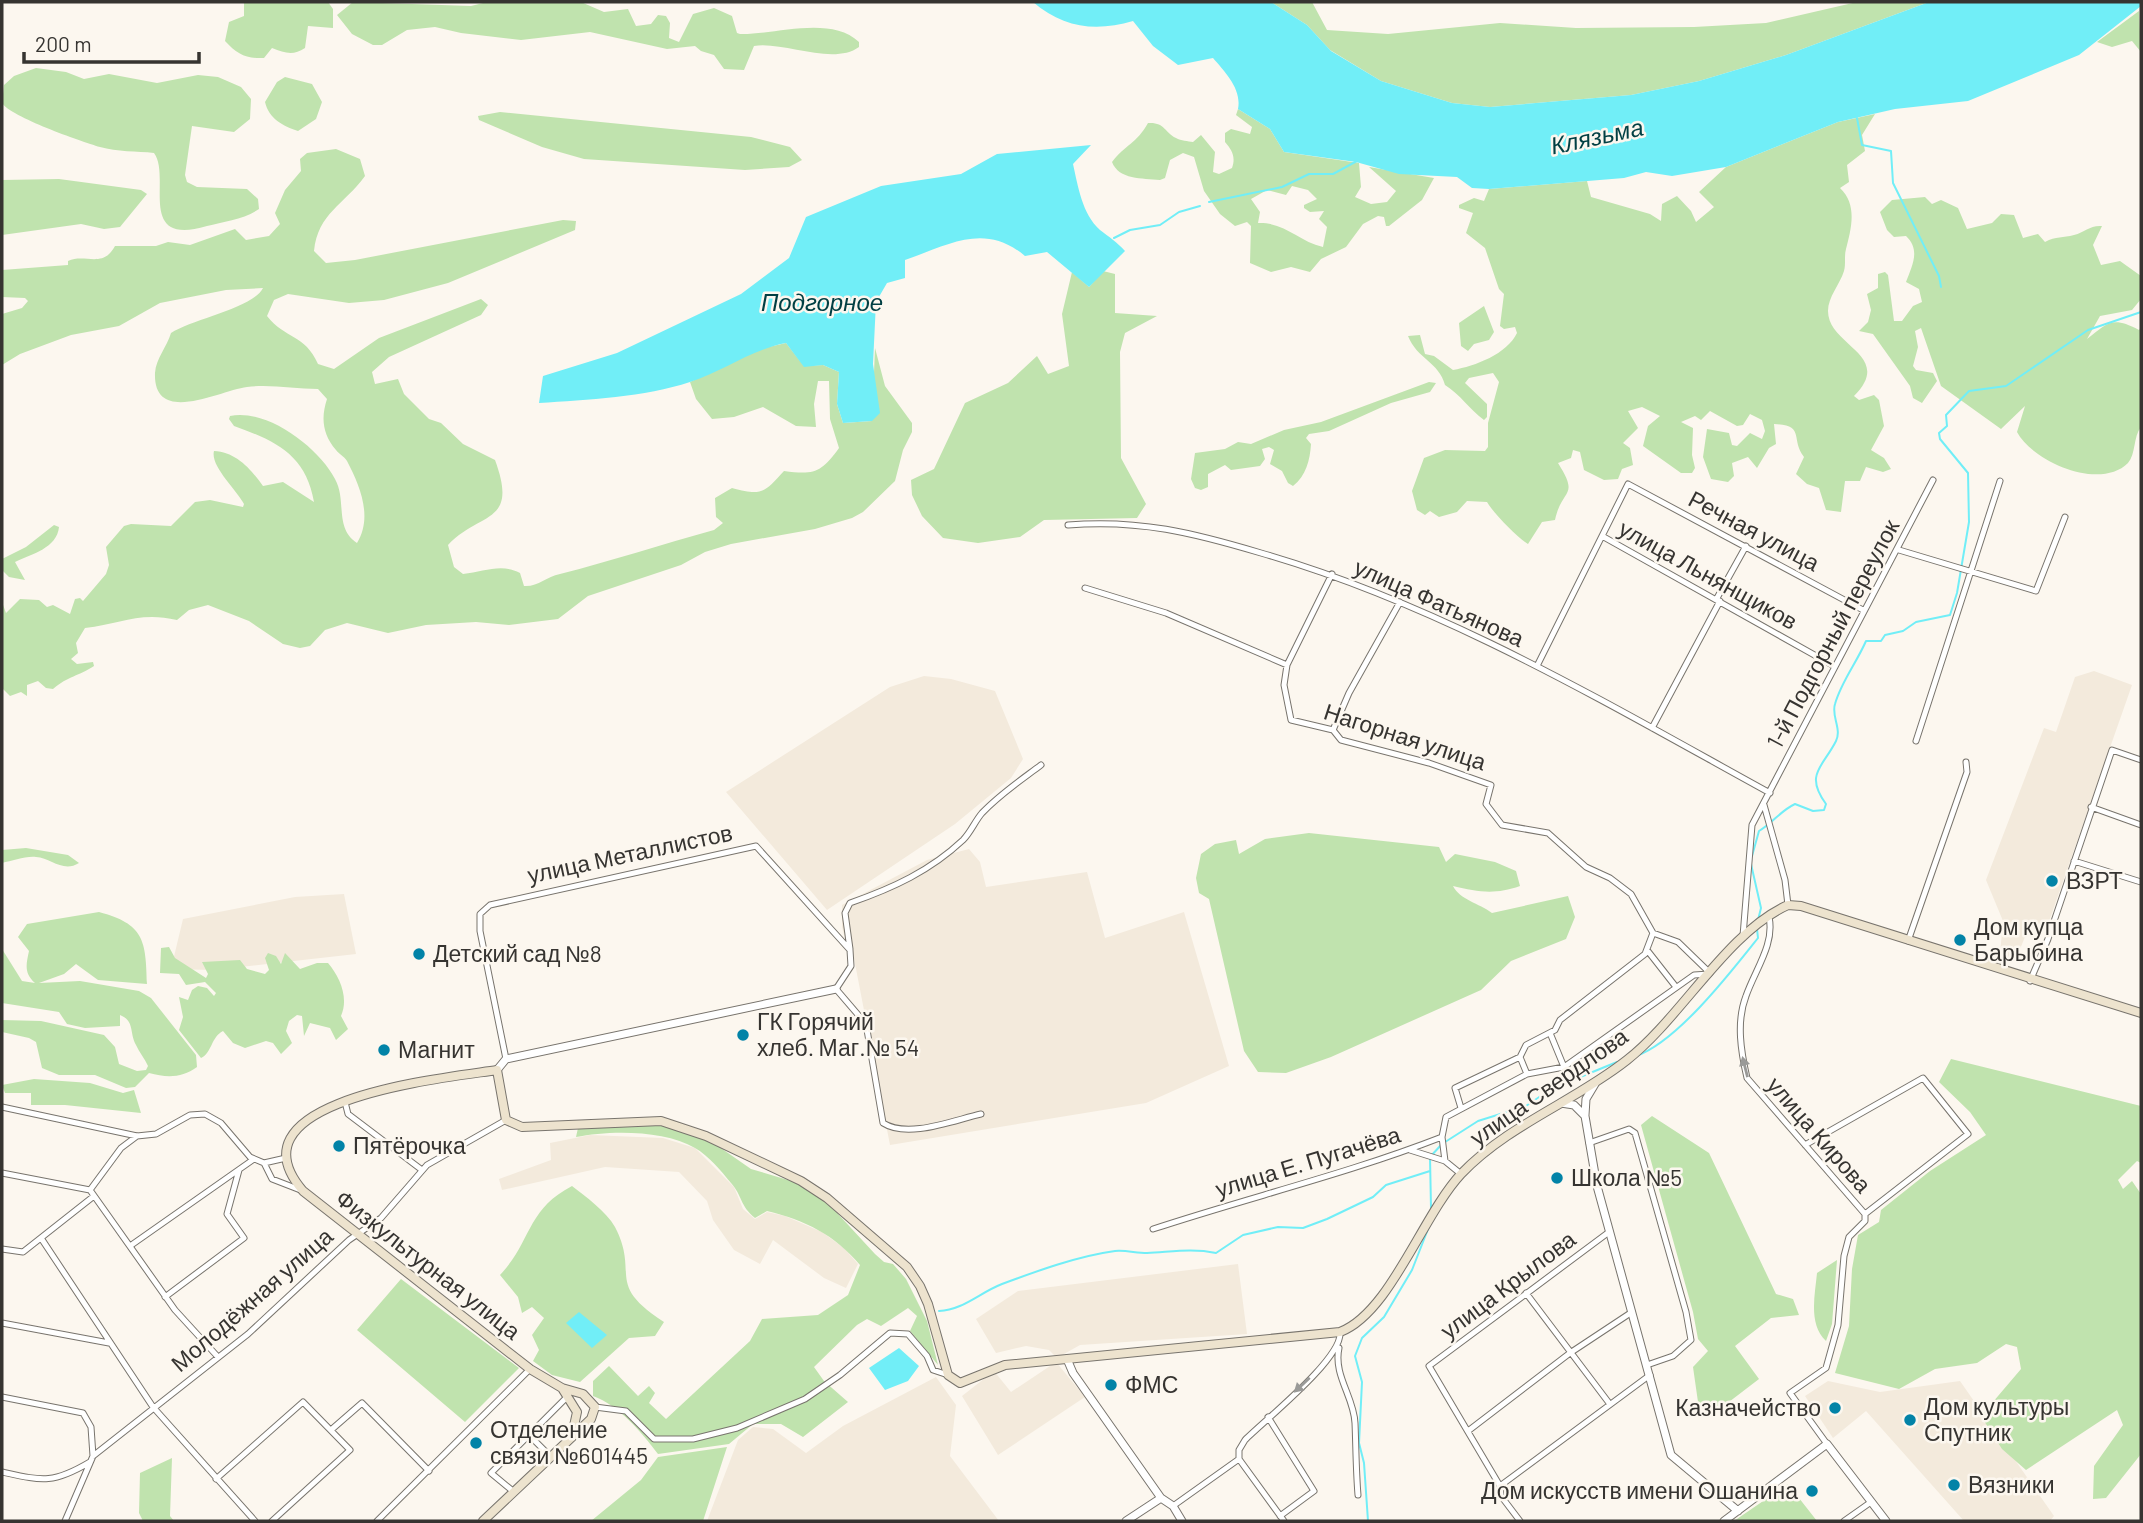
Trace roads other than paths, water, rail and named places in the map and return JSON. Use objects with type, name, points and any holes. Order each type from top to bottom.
[{"type":"main road","points":[[1788,905],[1801,906],[2030,981],[2141,1013]]},
{"type":"main road","name":"улица Свердлова","points":[[948,1375],[960,1383],[996,1367],[1340,1337],[1373,1309],[1421,1228],[1461,1174],[1523,1123],[1598,1081],[1629,1059],[1742,939],[1788,905]]},
{"type":"main road","points":[[286,1158],[288,1143],[298,1126],[318,1111],[422,1082],[497,1070],[506,1120],[522,1127],[661,1121],[706,1136],[801,1181],[827,1198],[906,1267],[920,1286],[928,1304],[948,1375]]},
{"type":"main road","name":"Физкультурная улица","points":[[286,1158],[292,1175],[303,1191],[530,1369],[572,1394],[590,1399],[595,1407]]},
{"type":"main road","points":[[571,1437],[578,1420],[572,1394]]},
{"type":"main road","points":[[483,1521],[587,1423],[595,1407]]},
{"type":"main road","points":[[578,1420],[587,1423]]},
{"type":"street","name":"1-й Подгорный переулок","points":[[1742,939],[1749,836],[1833,666],[1899,550],[1933,480]]},
{"type":"street","points":[[1916,741],[2000,481]]},
{"type":"street","name":"Речная улица","points":[[1602,536],[1628,484],[1863,610]]},
{"type":"street","points":[[1899,550],[2035,591],[2065,517]]},
{"type":"street","name":"улица Фатьянова","points":[[1068,525],[1109,522],[1152,525],[1207,537],[1332,574],[1400,602],[1537,666],[1770,793]]},
{"type":"street","points":[[1537,666],[1602,536]]},
{"type":"street","name":"улица Льнянщиков","points":[[1602,536],[1833,666]]},
{"type":"street","points":[[1652,728],[1746,546]]},
{"type":"street","points":[[1085,588],[1166,613],[1287,665],[1332,574]]},
{"type":"street","points":[[1333,730],[1349,693],[1400,602]]},
{"type":"street","name":"Нагорная улица","points":[[1287,665],[1284,685],[1291,719],[1333,730],[1341,740],[1429,763],[1490,785],[1486,804],[1502,825],[1548,833],[1586,867],[1610,878],[1632,894],[1653,933]]},
{"type":"street","points":[[2030,981],[2112,750],[2141,760]]},
{"type":"street","points":[[1908,941],[1967,772],[1966,762]]},
{"type":"street","points":[[497,1070],[506,1059],[836,989],[851,966],[845,913],[850,903],[890,890],[942,856],[966,838],[980,816],[1000,796],[1041,765]]},
{"type":"street","points":[[1764,805],[1785,880],[1788,905]]},
{"type":"street","points":[[2091,807],[2141,825]]},
{"type":"street","name":"улица Металлистов","points":[[506,1059],[480,931],[480,914],[490,905],[756,846],[850,950]]},
{"type":"street","points":[[2074,861],[2141,882]]},
{"type":"street","name":"улица Кирова","points":[[1769,917],[1771,935],[1745,997],[1742,1013],[1742,1055],[1747,1078],[1865,1214]]},
{"type":"street","points":[[1461,1108],[1455,1088],[1520,1057],[1526,1045],[1550,1032],[1560,1020],[1647,950],[1653,933],[1678,942],[1710,974]]},
{"type":"street","points":[[1647,950],[1676,987]]},
{"type":"street","points":[[1445,1161],[1441,1137],[1446,1118],[1527,1074],[1564,1067],[1694,975],[1710,974]]},
{"type":"street","points":[[836,989],[866,1024],[883,1123],[890,1128],[912,1129],[981,1114]]},
{"type":"street","points":[[1550,1032],[1564,1067]]},
{"type":"street","points":[[1520,1057],[1527,1074]]},
{"type":"street","points":[[1805,1145],[1923,1078],[1968,1134],[1865,1214],[1865,1221],[1849,1237],[1844,1256],[1838,1325],[1826,1368],[1790,1393],[1886,1521]]},
{"type":"street","points":[[1598,1081],[1586,1099],[1585,1116],[1589,1143],[1609,1232],[1671,1455],[1738,1511]]},
{"type":"street","points":[[345,1102],[348,1114],[422,1170]]},
{"type":"street","points":[[1557,1103],[1574,1105],[1585,1116]]},
{"type":"street","points":[[2,1107],[137,1136],[156,1134],[190,1115],[205,1114],[221,1123],[254,1159],[264,1163],[286,1158]]},
{"type":"street","name":"Молодёжная улица","points":[[2,1472],[52,1480],[64,1478],[218,1357],[358,1234],[381,1218],[422,1170],[506,1120]]},
{"type":"street","points":[[1589,1143],[1629,1129],[1635,1133],[1686,1312],[1691,1339],[1673,1356],[1647,1365]]},
{"type":"street","points":[[2,1249],[23,1252],[41,1238],[92,1193],[121,1149],[137,1136]]},
{"type":"street","name":"улица Е. Пугачёва","points":[[1153,1228],[1266,1193],[1323,1180],[1441,1137]]},
{"type":"street","points":[[1409,1150],[1445,1161],[1461,1174]]},
{"type":"street","points":[[130,1246],[254,1159]]},
{"type":"street","points":[[264,1163],[272,1179],[303,1191]]},
{"type":"street","points":[[165,1297],[244,1238],[227,1213],[239,1170]]},
{"type":"street","points":[[2,1172],[92,1193],[165,1297],[218,1357]]},
{"type":"street","name":"улица Крылова","points":[[1468,1431],[1429,1366],[1609,1232]]},
{"type":"street","points":[[41,1238],[153,1407],[255,1521]]},
{"type":"street","points":[[1526,1293],[1609,1403]]},
{"type":"street","points":[[1520,1521],[1501,1496],[1500,1486],[1468,1431],[1570,1353],[1632,1312]]},
{"type":"street","points":[[2,1323],[109,1343]]},
{"type":"street","name":"Физкультурная улица","points":[[595,1407],[626,1411],[654,1439],[693,1438],[737,1428],[805,1399],[841,1375],[890,1333],[908,1334],[927,1356],[933,1370],[948,1375]]},
{"type":"street","points":[[1268,1417],[1314,1491],[1282,1519],[1239,1459],[1239,1450],[1268,1417],[1331,1359],[1340,1337]]},
{"type":"street","points":[[1340,1337],[1336,1362],[1355,1421],[1354,1451],[1358,1495]]},
{"type":"street","points":[[1067,1359],[1073,1373],[1161,1498],[1173,1506],[1182,1521]]},
{"type":"street","points":[[377,1521],[530,1369]]},
{"type":"street","points":[[1500,1486],[1650,1375]]},
{"type":"street","points":[[514,1492],[491,1472],[572,1394]]},
{"type":"street","points":[[2,1397],[83,1413],[90,1427],[91,1459],[65,1521]]},
{"type":"street","points":[[216,1479],[303,1402],[350,1450],[272,1521]]},
{"type":"street","points":[[331,1430],[362,1403],[429,1471]]},
{"type":"street","points":[[528,1434],[551,1457]]},
{"type":"street","points":[[1724,1521],[1827,1444]]},
{"type":"street","points":[[1173,1506],[1239,1459]]},
{"type":"street","points":[[1126,1521],[1161,1498]]},
{"type":"street","points":[[1844,1521],[1871,1502]]},
{"type":"water","name":"Клязьма","points":[[1033,2],[1271,2],[1307,25],[1331,51],[1381,81],[1452,103],[1490,107],[1631,95],[1699,81],[1786,55],[1929,2],[2141,2],[2141,6],[2079,55],[1968,101],[1895,109],[1838,122],[1726,167],[1672,176],[1646,172],[1624,178],[1489,189],[1472,188],[1457,177],[1399,174],[1356,162],[1284,152],[1270,129],[1238,109],[1235,88],[1213,58],[1178,65],[1153,46],[1133,21],[1093,27],[1080,25],[1056,17]]},
{"type":"water","name":"Подгорное","points":[[1091,145],[1073,164],[1082,199],[1094,223],[1125,251],[1089,287],[1047,252],[1025,256],[995,240],[981,238],[951,243],[905,260],[905,278],[887,283],[876,302],[873,364],[880,413],[872,421],[843,423],[837,404],[839,372],[823,365],[804,367],[786,343],[761,350],[673,387],[616,397],[539,403],[543,376],[617,353],[741,294],[789,258],[806,217],[881,186],[961,174],[997,154]]},
{"type":"water","points":[[579,1312],[607,1335],[592,1348],[566,1323]]},
{"type":"water","points":[[899,1348],[919,1366],[908,1381],[885,1390],[869,1368]]},
{"type":"waterway","points":[[1857,118],[1862,145],[1891,151],[1893,183],[1939,276],[1941,287]]},
{"type":"waterway","points":[[1209,202],[1282,187],[1309,174],[1333,174],[1357,161]]},
{"type":"waterway","points":[[1114,238],[1130,230],[1160,225],[1179,212],[1200,206]]},
{"type":"waterway","points":[[1752,856],[1759,831],[1790,807],[1795,804],[1813,811],[1824,810],[1826,804],[1816,785],[1816,778],[1838,736],[1834,713],[1838,696],[1866,641],[1881,641],[1885,635],[1903,631],[1916,622],[1950,615],[1957,593],[1969,522],[1968,473],[1940,439],[1939,433],[1947,426],[1946,415],[1969,391],[2006,386],[2088,330],[2141,312]]},
{"type":"waterway","points":[[1751,864],[1761,908],[1758,920]]},
{"type":"waterway","points":[[1636,1056],[1652,1048],[1686,1021],[1758,938],[1757,929]]},
{"type":"waterway","points":[[1431,1208],[1430,1157],[1442,1144],[1478,1121],[1526,1106],[1551,1089],[1617,1062]]},
{"type":"waterway","points":[[939,1311],[956,1308],[1029,1274],[1101,1253],[1216,1253],[1243,1235],[1278,1227],[1303,1228],[1327,1219],[1373,1197],[1386,1185],[1430,1171]]},
{"type":"waterway","points":[[1368,1521],[1364,1463],[1359,1443],[1362,1382],[1355,1356],[1362,1338],[1384,1317],[1412,1270],[1430,1224]]},
{"type":"place","name":"ВЗРТ","points":[[2052,881]]},
{"type":"place","name":"Дом купца Барыбина","points":[[1960,940]]},
{"type":"place","name":"Детский сад №8","points":[[419,954]]},
{"type":"place","name":"ГК Горячий хлеб. Маг.№ 54","points":[[743,1035]]},
{"type":"place","name":"Магнит","points":[[384,1050]]},
{"type":"place","name":"Пятёрочка","points":[[339,1146]]},
{"type":"place","name":"Школа №5","points":[[1557,1178]]},
{"type":"place","name":"ФМС","points":[[1111,1385]]},
{"type":"place","name":"Казначейство","points":[[1835,1408]]},
{"type":"place","name":"Дом культуры Спутник","points":[[1910,1420]]},
{"type":"place","name":"Отделение связи №601445","points":[[476,1443]]},
{"type":"place","name":"Вязники","points":[[1954,1485]]},
{"type":"place","name":"Дом искусств имени Ошанина","points":[[1812,1491]]}]
